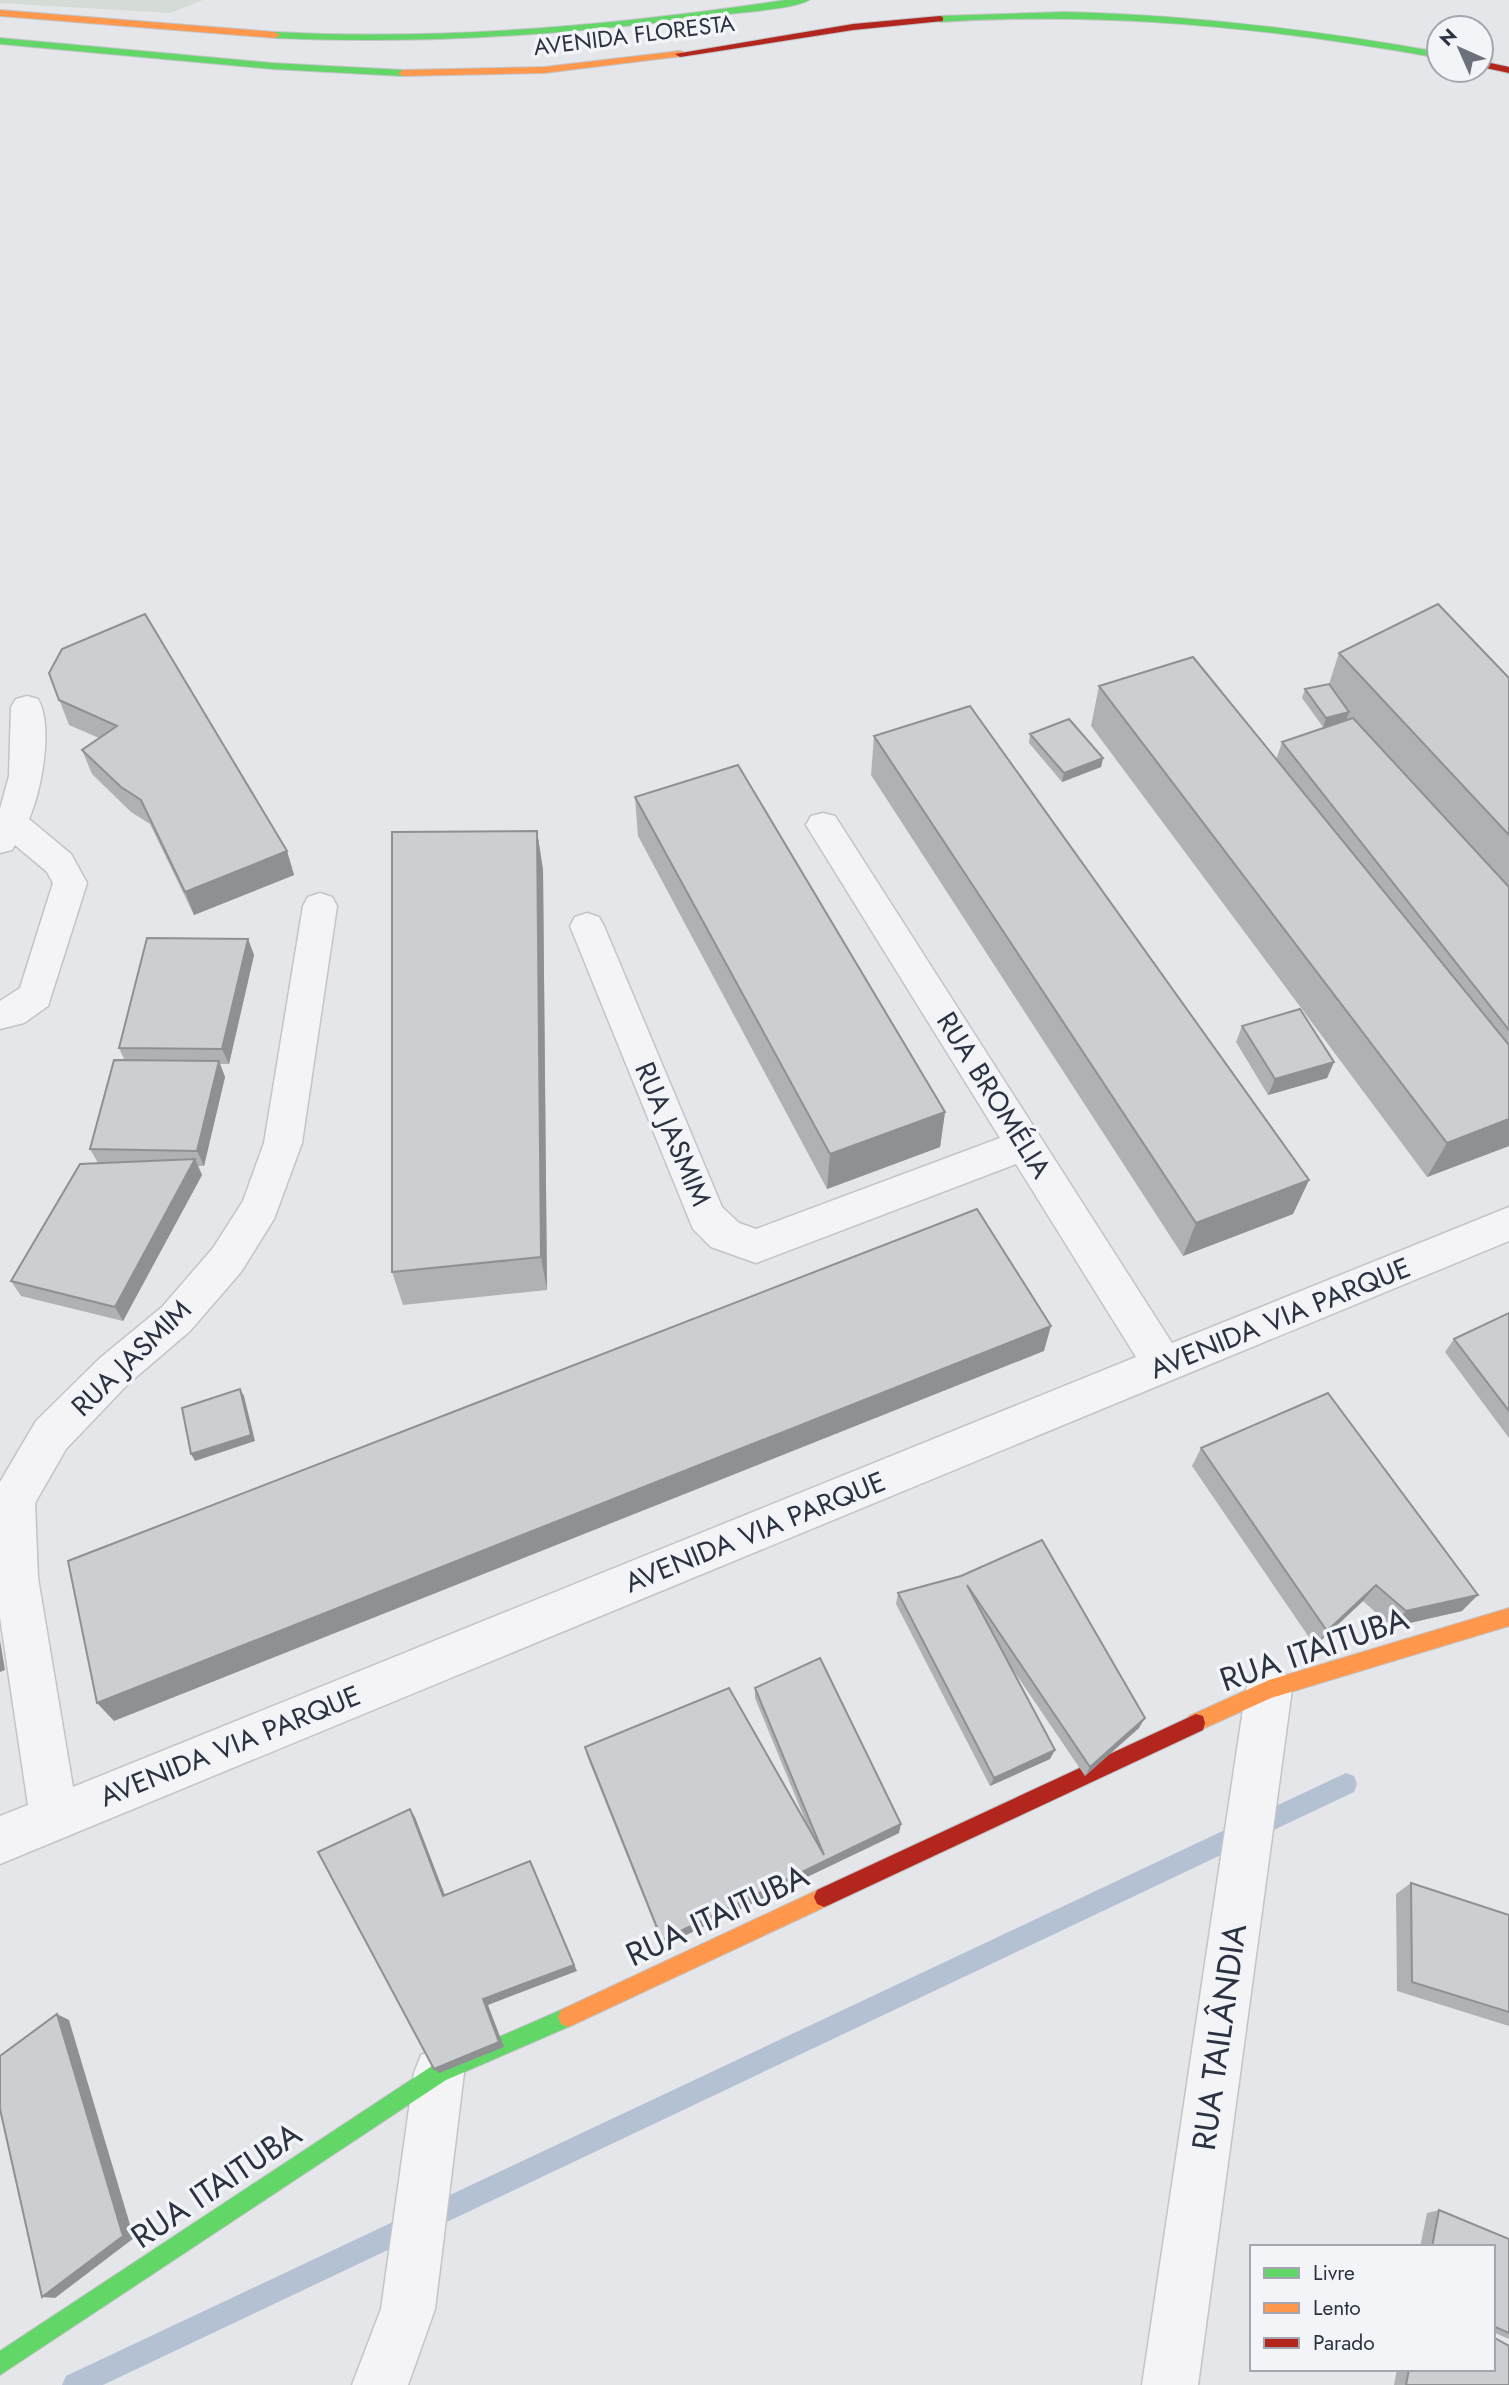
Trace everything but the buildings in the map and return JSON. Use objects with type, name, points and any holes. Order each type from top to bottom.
[{"type":"street","name":"AVENIDA FLORESTA","points":[[0,13],[293,36],[462,37],[637,25],[804,0]]},
{"type":"street","name":"AVENIDA FLORESTA","points":[[0,41],[419,75],[544,70],[729,47],[897,22],[1037,14],[1187,20],[1351,37],[1425,52]]},
{"type":"street","points":[[0,1015],[11,1013],[35,996],[70,883],[59,863],[6,832],[28,777],[27,707]]},
{"type":"street","name":"RUA BROMÉLIA","points":[[823,825],[1163,1365]]},
{"type":"street","name":"RUA JASMIM","points":[[54,1818],[16,1578],[13,1500],[51,1435],[114,1371],[176,1319],[227,1260],[260,1207],[284,1143],[320,906]]},
{"type":"street","name":"RUA JASMIM","points":[[587,926],[707,1217],[725,1235],[757,1246],[1025,1144]]},
{"type":"street","name":"AVENIDA VIA PARQUE","points":[[0,1839],[1509,1224]]},
{"type":"street","name":"RUA ITAITUBA","points":[[0,2364],[439,2073],[555,2023],[1269,1689],[1509,1617]]},
{"type":"street","name":"RUA TAILÂNDIA","points":[[1170,2385],[1269,1689]]},
{"type":"street","points":[[380,2385],[408,2309],[439,2073]]},
{"type":"shaded area","points":[[0,0],[203,0],[170,13],[0,3]]},
{"type":"waterway","points":[[75,2385],[1346,1784]]},
{"type":"traffic: fast","points":[[275,35],[408,39],[541,32],[805,0]]},
{"type":"traffic: fast","points":[[940,19],[1065,14],[1190,20],[1315,34],[1425,53]]},
{"type":"traffic: fast","points":[[0,41],[272,66],[403,73]]},
{"type":"traffic: fast","points":[[0,2364],[439,2073],[568,2017]]},
{"type":"traffic: slow","points":[[0,13],[275,35]]},
{"type":"traffic: slow","points":[[403,73],[544,70],[680,54]]},
{"type":"traffic: slow","points":[[1196,1723],[1269,1689],[1509,1617]]},
{"type":"traffic: slow","points":[[568,2017],[824,1897]]},
{"type":"traffic: jam","points":[[680,54],[853,27],[940,19]]},
{"type":"traffic: jam","points":[[1495,67],[1509,70]]},
{"type":"traffic: jam","points":[[824,1897],[1196,1723]]}]
